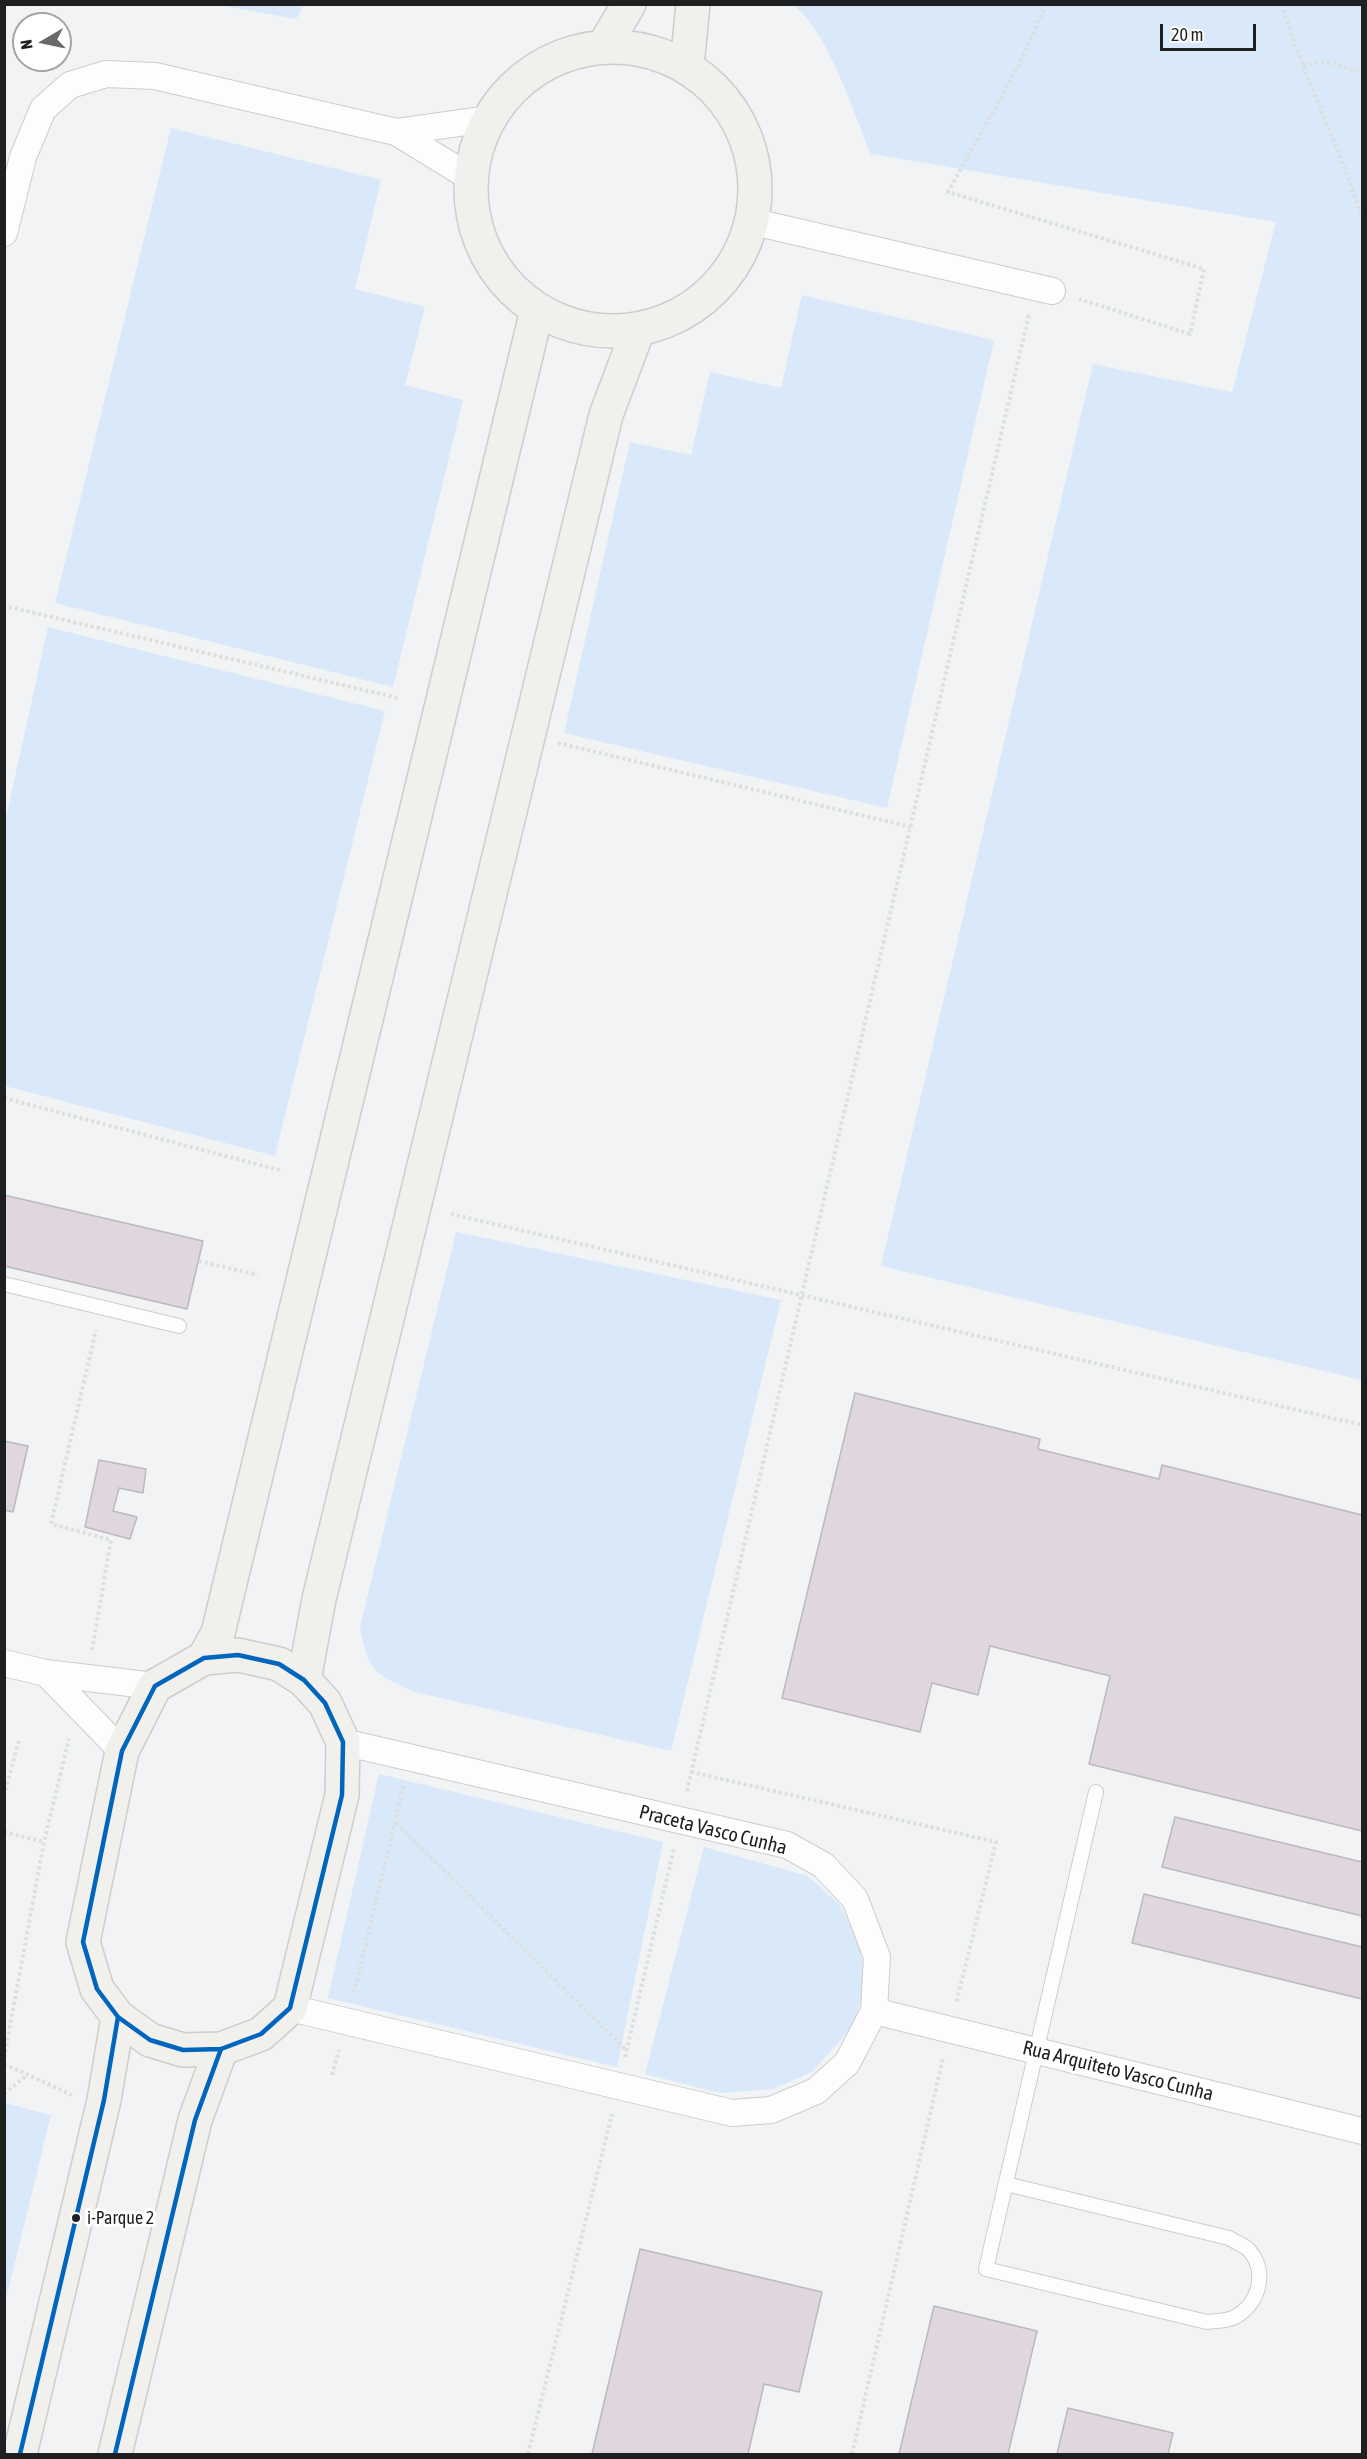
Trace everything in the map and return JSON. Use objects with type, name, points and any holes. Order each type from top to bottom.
[{"type":"street","points":[[604,46],[629,4]]},
{"type":"street","points":[[687,66],[693,4]]},
{"type":"street","points":[[604,46],[647,50],[687,66],[723,98],[747,141],[756,190],[747,239],[722,281],[684,313],[638,330],[603,331],[568,325],[537,310],[507,285],[485,253],[473,216],[471,178],[476,147],[488,119],[518,82],[558,56],[604,46]]},
{"type":"street","points":[[4,233],[23,157],[43,109],[70,85],[106,74],[155,76],[396,132],[471,178]]},
{"type":"street","points":[[396,132],[488,119]]},
{"type":"street","points":[[750,221],[1044,289]]},
{"type":"street","points":[[204,1658],[218,1633],[537,310]]},
{"type":"street","points":[[304,1680],[319,1599],[606,415],[638,330]]},
{"type":"street","points":[[238,1655],[279,1664],[304,1680],[325,1703],[343,1742],[342,1795],[291,2008],[261,2034],[221,2049],[183,2050],[150,2040],[118,2017],[97,1989],[83,1942],[122,1750],[155,1686],[204,1658],[238,1655]]},
{"type":"street","points":[[4,1663],[46,1673],[155,1686]]},
{"type":"street","points":[[46,1673],[122,1750]]},
{"type":"street","name":"Praceta Vasco Cunha","points":[[291,2008],[732,2113],[771,2110],[816,2091],[847,2063],[874,2011],[877,1957],[855,1899],[823,1865],[787,1845],[343,1742]]},
{"type":"street","name":"Rua Arquiteto Vasco Cunha","points":[[874,2011],[1362,2131]]},
{"type":"street","points":[[20,2454],[104,2100],[118,2017]]},
{"type":"street","points":[[115,2454],[195,2120],[221,2049]]},
{"type":"lane","points":[[4,1284],[179,1326]]},
{"type":"lane","points":[[1006,2184],[1229,2238],[1248,2249],[1257,2264],[1260,2285],[1252,2303],[1234,2318],[1207,2322],[986,2269],[1096,1792]]},
{"type":"path","points":[[528,2454],[627,2051],[911,827],[1044,289],[1190,334],[1204,269],[948,192],[1019,65],[1046,4]]},
{"type":"path","points":[[1282,4],[1303,64],[1350,178],[1362,218]]},
{"type":"path","points":[[1303,64],[1328,62],[1362,73]]},
{"type":"path","points":[[9,607],[398,698]]},
{"type":"path","points":[[528,736],[911,827]]},
{"type":"path","points":[[4,1098],[283,1171]]},
{"type":"path","points":[[451,1214],[1362,1425]]},
{"type":"path","points":[[199,1261],[258,1275]]},
{"type":"path","points":[[88,1678],[111,1540],[51,1524],[101,1307]]},
{"type":"path","points":[[4,2058],[44,1842],[78,1706]]},
{"type":"path","points":[[4,1796],[19,1740]]},
{"type":"path","points":[[332,2075],[410,1756]]},
{"type":"path","points":[[691,1772],[996,1842],[949,2029],[852,2454]]},
{"type":"path","points":[[395,1822],[627,2051]]},
{"type":"path","points":[[4,1832],[44,1842]]},
{"type":"path","points":[[4,2064],[73,2096]]},
{"type":"path","points":[[4,2094],[27,2075]]},
{"type":"shaded area","points":[[218,5],[304,5],[296,19]]},
{"type":"shaded area","points":[[793,5],[1362,5],[1362,1380],[881,1266],[1093,364],[1232,392],[1276,222],[871,154],[829,53],[806,17]]},
{"type":"shaded area","points":[[171,128],[381,180],[355,289],[425,307],[405,385],[463,400],[393,687],[55,603]]},
{"type":"shaded area","points":[[802,295],[994,340],[887,808],[564,733],[630,442],[691,455],[710,372],[781,388]]},
{"type":"shaded area","points":[[48,627],[385,711],[275,1156],[5,1086],[5,822]]},
{"type":"shaded area","points":[[456,1232],[781,1300],[671,1751],[415,1692],[382,1675],[371,1663],[367,1654],[360,1627]]},
{"type":"shaded area","points":[[379,1774],[663,1842],[617,2067],[328,1998]]},
{"type":"shaded area","points":[[704,1847],[808,1876],[840,1905],[858,1942],[866,1978],[854,2025],[812,2072],[773,2089],[720,2093],[645,2074]]},
{"type":"shaded area","points":[[4,2103],[51,2115],[5,2303]]},
{"type":"building","points":[[4,1195],[203,1241],[187,1309],[4,1266]]},
{"type":"building","points":[[855,1393],[1040,1439],[1038,1449],[1159,1479],[1162,1465],[1362,1515],[1362,1831],[1089,1764],[1110,1676],[990,1646],[978,1695],[932,1683],[920,1732],[782,1698]]},
{"type":"building","points":[[4,1441],[28,1446],[13,1512],[4,1510]]},
{"type":"building","points":[[99,1460],[146,1469],[143,1493],[119,1488],[113,1511],[137,1517],[130,1539],[85,1527]]},
{"type":"building","points":[[1175,1817],[1362,1862],[1362,1916],[1162,1867]]},
{"type":"building","points":[[1144,1894],[1362,1947],[1362,1999],[1132,1943]]},
{"type":"building","points":[[640,2249],[822,2292],[799,2392],[764,2384],[748,2454],[592,2454]]},
{"type":"building","points":[[934,2306],[1037,2331],[1008,2454],[899,2454]]},
{"type":"building","points":[[1068,2408],[1173,2433],[1168,2454],[1057,2454]]},
{"type":"transit line","points":[[238,1655],[279,1664],[304,1680],[325,1703],[343,1742],[342,1795],[290,2008],[261,2034],[221,2049],[183,2050],[150,2040],[118,2017],[97,1989],[83,1942],[122,1751],[155,1686],[204,1658],[238,1655]]},
{"type":"transit line","points":[[20,2454],[104,2100],[118,2017]]},
{"type":"transit line","points":[[115,2454],[195,2120],[221,2049]]},
{"type":"place","name":"i-Parque 2","points":[[76,2218]]}]
